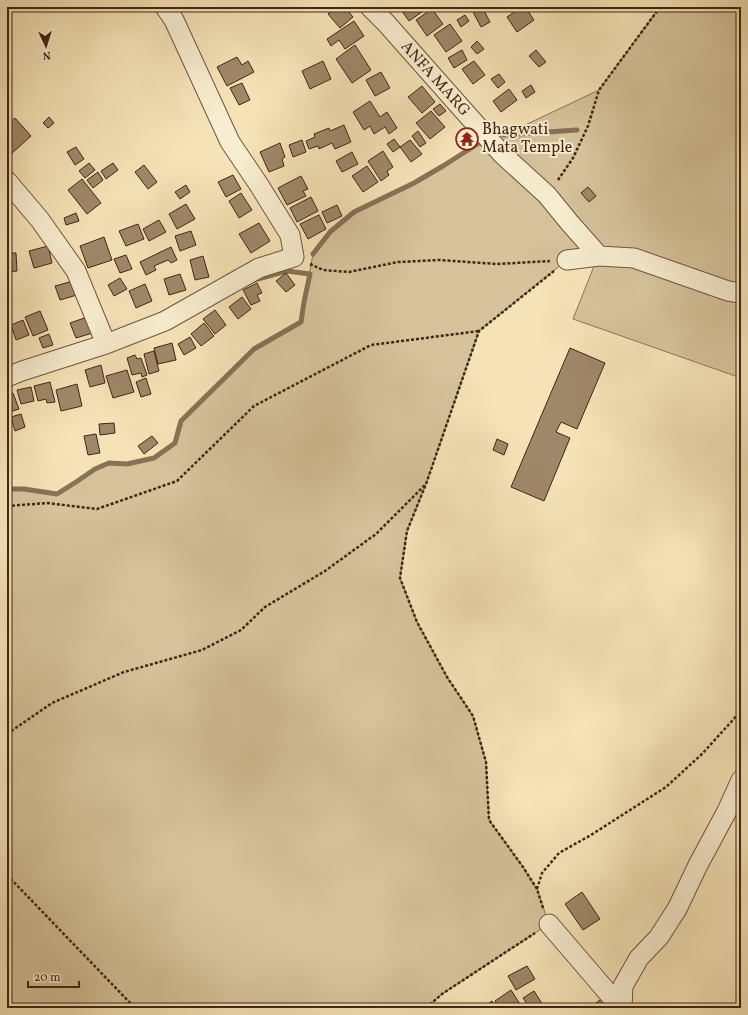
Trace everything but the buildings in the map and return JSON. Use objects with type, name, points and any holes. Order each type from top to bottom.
[{"type":"street","points":[[7,377],[106,344],[165,320],[259,268],[294,257],[290,235],[230,142],[174,20],[165,7]]},
{"type":"street","name":"ANFA MARG","points":[[370,7],[386,23],[502,154],[547,196],[599,256]]},
{"type":"street","points":[[7,181],[40,220],[76,271],[106,344]]},
{"type":"street","points":[[567,260],[599,256],[634,258],[721,289],[741,293]]},
{"type":"street","points":[[622,1008],[623,986],[640,958],[659,937],[677,909],[698,865],[727,811],[741,780]]},
{"type":"street","points":[[549,924],[622,1008]]},
{"type":"path","points":[[547,196],[573,158],[588,126],[599,90],[660,7]]},
{"type":"path","points":[[294,257],[323,270],[349,272],[398,262],[440,260],[497,264],[567,260]]},
{"type":"path","points":[[7,506],[47,503],[97,509],[177,481],[254,406],[371,345],[479,330],[567,260]]},
{"type":"path","points":[[426,1008],[442,994],[549,924],[537,889],[489,820],[486,762],[473,716],[447,677],[417,622],[400,578],[406,531],[426,484],[479,330]]},
{"type":"path","points":[[7,734],[52,703],[124,672],[202,650],[241,630],[265,607],[326,571],[376,534],[426,484]]},
{"type":"path","points":[[537,889],[542,873],[559,853],[602,828],[666,787],[702,754],[741,711]]},
{"type":"path","points":[[7,875],[135,1008]]},
{"type":"shaded area","points":[[660,7],[741,7],[741,378],[573,319],[598,256],[567,260],[479,331],[426,484],[407,531],[400,578],[417,622],[447,677],[473,716],[486,762],[489,820],[537,889],[549,924],[442,994],[426,1008],[7,1008],[7,489],[24,489],[57,494],[95,469],[109,463],[127,464],[154,458],[175,443],[181,421],[254,349],[301,322],[313,254],[330,232],[354,212],[414,183],[479,143],[504,135],[599,90]]},
{"type":"waterway","points":[[504,135],[577,130]]},
{"type":"waterway","points":[[313,254],[330,232],[354,212],[414,183],[479,143]]},
{"type":"waterway","points":[[7,489],[24,489],[57,494],[95,469],[109,463],[127,464],[154,458],[175,443],[181,421],[254,349],[301,322],[310,274],[287,271],[254,280]]},
{"type":"place","name":"Bhagwati Mata Temple","points":[[467,139]]}]
